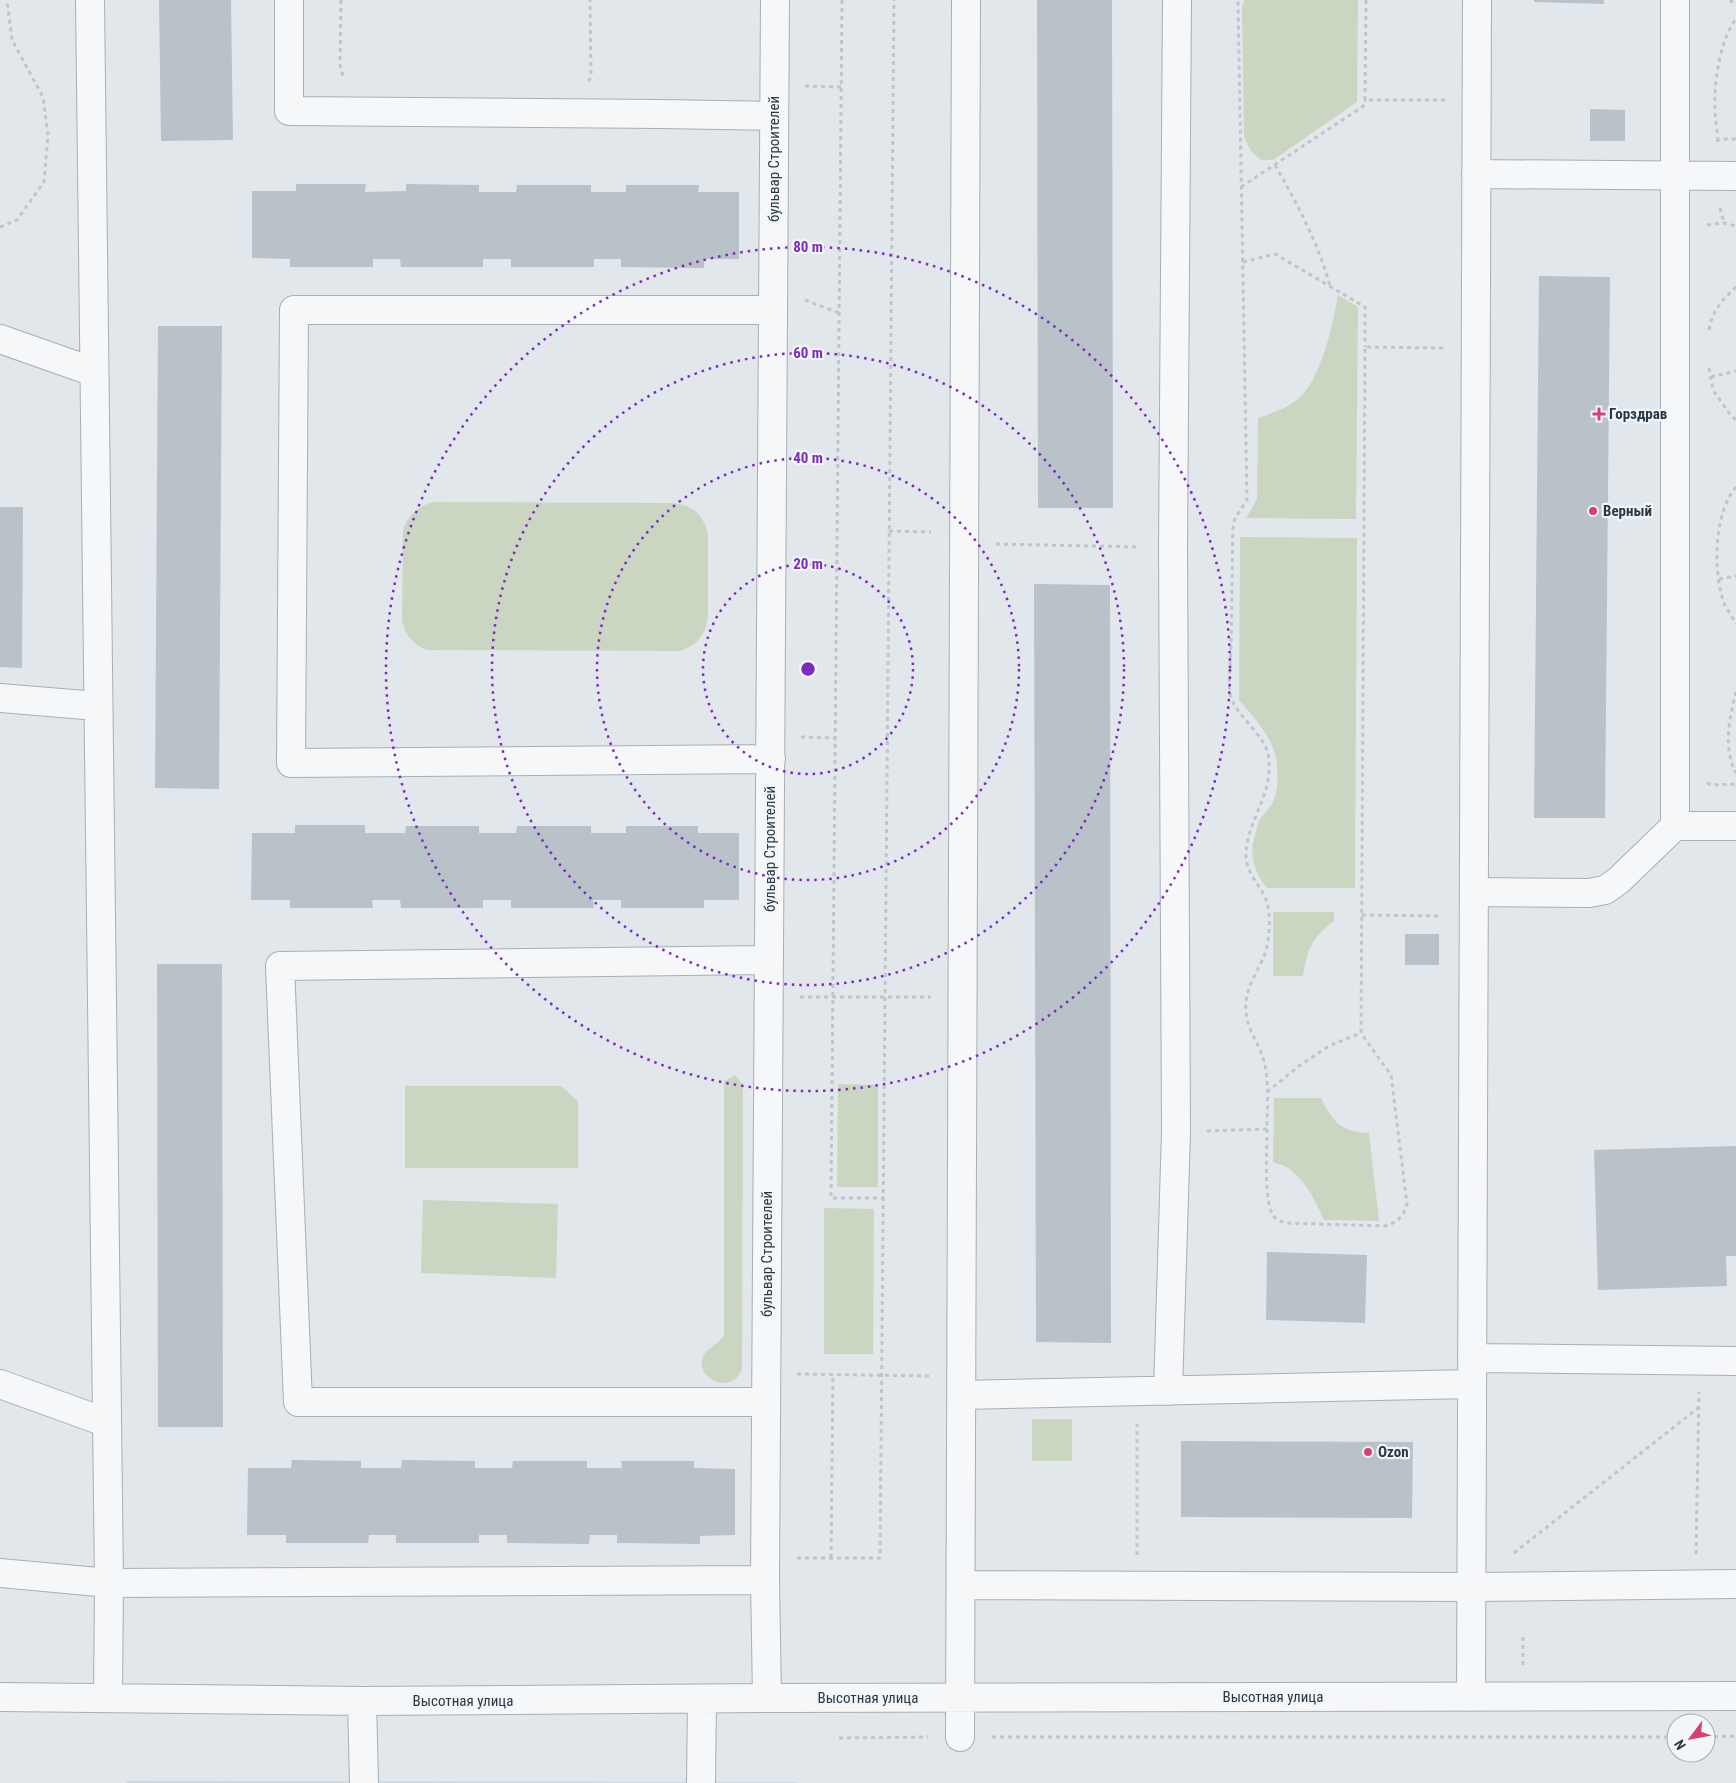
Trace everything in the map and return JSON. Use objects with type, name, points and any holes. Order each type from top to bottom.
[{"type":"street","points":[[90,0],[108,1698]]},
{"type":"street","points":[[289,0],[289,111],[774,116]]},
{"type":"street","name":"бульвар Строителей","points":[[768,1698],[766,1373],[775,0]]},
{"type":"street","points":[[960,1737],[966,0]]},
{"type":"street","points":[[1168,1391],[1176,1132],[1173,548],[1177,0]]},
{"type":"street","points":[[1471,1697],[1477,0]]},
{"type":"street","points":[[1675,826],[1676,0]]},
{"type":"street","points":[[1476,174],[1736,176]]},
{"type":"street","points":[[770,760],[291,763],[294,310],[773,310]]},
{"type":"street","points":[[0,339],[94,372]]},
{"type":"street","points":[[0,698],[98,706]]},
{"type":"street","points":[[1474,904],[1605,890],[1618,881],[1675,826],[1736,826]]},
{"type":"street","points":[[766,1402],[298,1402],[280,966],[769,960]]},
{"type":"street","points":[[962,1386],[1168,1391],[1472,1371],[1736,1361]]},
{"type":"street","points":[[0,1384],[105,1422]]},
{"type":"street","points":[[0,1573],[108,1583],[766,1568]]},
{"type":"street","points":[[961,1585],[1472,1587],[1736,1584]]},
{"type":"street","name":"Высотная улица","points":[[0,1697],[362,1702],[768,1698],[1736,1696]]},
{"type":"street","points":[[701,1783],[702,1699]]},
{"type":"street","points":[[362,1702],[364,1783]]},
{"type":"path","points":[[0,227],[18,220],[44,182],[48,135],[43,98],[12,40],[7,0]]},
{"type":"path","points":[[341,0],[340,65],[343,78],[350,84]]},
{"type":"path","points":[[586,83],[591,76],[590,0]]},
{"type":"path","points":[[842,0],[831,1198],[884,1198]]},
{"type":"path","points":[[766,1568],[831,1558],[880,1558],[894,0]]},
{"type":"path","points":[[1238,0],[1247,500],[1235,518],[1233,528],[1230,694],[1263,743],[1267,753],[1269,775],[1267,789],[1249,834],[1246,858],[1247,868],[1262,891],[1268,907],[1268,943],[1263,958],[1249,985],[1246,1000],[1246,1014],[1263,1057],[1266,1070],[1268,1199],[1271,1211],[1276,1219],[1285,1223],[1385,1226],[1396,1222],[1404,1214],[1407,1204],[1391,1076],[1362,1033],[1365,307],[1275,254],[1243,262]]},
{"type":"path","points":[[1241,187],[1365,105],[1366,0]]},
{"type":"path","points":[[1730,0],[1736,5]]},
{"type":"path","points":[[1718,141],[1715,98],[1720,59],[1730,26],[1736,19]]},
{"type":"path","points":[[1365,100],[1476,100]]},
{"type":"path","points":[[1275,165],[1310,233],[1324,265],[1330,287]]},
{"type":"path","points":[[1708,339],[1711,321],[1720,302],[1736,287]]},
{"type":"path","points":[[1365,347],[1475,348]]},
{"type":"path","points":[[1709,367],[1712,390],[1728,413],[1736,420]]},
{"type":"path","points":[[1711,377],[1736,371]]},
{"type":"path","points":[[1736,487],[1730,494],[1718,529],[1723,601],[1736,624]]},
{"type":"path","points":[[890,531],[964,538],[1173,548]]},
{"type":"path","points":[[1720,579],[1736,576]]},
{"type":"path","points":[[1736,692],[1731,710],[1728,739],[1732,765],[1736,773]]},
{"type":"path","points":[[1362,915],[1474,904]]},
{"type":"path","points":[[769,997],[963,997]]},
{"type":"path","points":[[1267,1092],[1299,1066],[1329,1046],[1362,1033]]},
{"type":"path","points":[[1176,1132],[1267,1129]]},
{"type":"path","points":[[1695,1584],[1699,1361]]},
{"type":"path","points":[[766,1373],[882,1375],[962,1386]]},
{"type":"path","points":[[831,1558],[833,1374]]},
{"type":"path","points":[[1136,1585],[1138,1391]]},
{"type":"path","points":[[1511,1556],[1698,1408]]},
{"type":"path","points":[[1716,1736],[1736,1736]]},
{"type":"path","points":[[839,1738],[1666,1737]]},
{"type":"shaded area","points":[[127,1781],[797,1782],[797,1783],[127,1783]]},
{"type":"green space","points":[[1244,0],[1358,0],[1357,102],[1273,160],[1261,160],[1251,151],[1244,137],[1242,8]]},
{"type":"green space","points":[[1338,295],[1358,307],[1356,519],[1246,518],[1257,499],[1258,418],[1288,406],[1297,400],[1313,379],[1325,351]]},
{"type":"green space","points":[[433,502],[673,503],[686,506],[696,512],[704,522],[708,535],[708,616],[703,634],[696,643],[679,651],[427,650],[422,648],[411,639],[402,621],[403,530],[414,512],[422,506]]},
{"type":"green space","points":[[1240,537],[1357,538],[1355,888],[1267,888],[1259,876],[1254,863],[1253,842],[1259,821],[1275,798],[1277,770],[1275,756],[1268,738],[1258,722],[1239,700]]},
{"type":"green space","points":[[1273,912],[1334,912],[1334,921],[1320,933],[1309,951],[1303,976],[1273,976]]},
{"type":"green space","points":[[735,1075],[743,1085],[742,1369],[738,1377],[725,1383],[711,1379],[702,1368],[702,1361],[703,1356],[724,1335],[724,1081]]},
{"type":"green space","points":[[838,1084],[878,1085],[878,1187],[837,1187]]},
{"type":"green space","points":[[405,1086],[561,1086],[578,1101],[578,1168],[405,1168]]},
{"type":"green space","points":[[1274,1098],[1321,1098],[1339,1124],[1351,1130],[1369,1133],[1379,1221],[1324,1220],[1314,1200],[1297,1175],[1282,1165],[1273,1162]]},
{"type":"green space","points":[[423,1200],[558,1204],[556,1278],[421,1273]]},
{"type":"green space","points":[[824,1208],[874,1209],[873,1354],[824,1354]]},
{"type":"green space","points":[[1032,1419],[1072,1419],[1072,1461],[1032,1461]]},
{"type":"building","points":[[159,0],[231,0],[233,140],[161,141]]},
{"type":"building","points":[[1037,0],[1112,0],[1113,508],[1038,508]]},
{"type":"building","points":[[1534,0],[1604,0],[1604,4],[1534,2]]},
{"type":"building","points":[[1590,109],[1625,110],[1625,141],[1590,141]]},
{"type":"building","points":[[296,184],[366,184],[365,192],[406,191],[406,184],[479,185],[479,192],[516,192],[517,185],[591,185],[591,192],[626,192],[626,185],[699,185],[698,192],[739,192],[739,259],[704,259],[704,268],[621,267],[621,259],[594,259],[594,267],[511,267],[511,259],[483,259],[483,267],[401,267],[400,259],[373,259],[373,267],[290,267],[290,259],[252,258],[252,191],[296,191]]},
{"type":"building","points":[[1539,276],[1610,277],[1605,818],[1534,818]]},
{"type":"building","points":[[158,326],[222,326],[219,789],[155,788]]},
{"type":"building","points":[[0,507],[23,507],[22,668],[0,667]]},
{"type":"building","points":[[1034,584],[1110,585],[1111,1343],[1036,1342]]},
{"type":"building","points":[[295,825],[365,825],[365,833],[405,833],[406,826],[479,826],[479,833],[516,833],[517,826],[591,826],[591,833],[626,833],[626,826],[698,826],[698,833],[739,833],[739,900],[704,900],[704,908],[621,908],[621,900],[593,900],[594,908],[511,908],[511,900],[483,900],[483,908],[401,908],[400,900],[372,900],[373,908],[290,908],[290,900],[251,900],[252,833],[295,833]]},
{"type":"building","points":[[1405,934],[1439,934],[1439,965],[1405,965]]},
{"type":"building","points":[[157,964],[222,964],[223,1427],[158,1427]]},
{"type":"building","points":[[1736,1146],[1736,1256],[1726,1256],[1727,1286],[1598,1290],[1594,1150]]},
{"type":"building","points":[[1267,1252],[1367,1255],[1365,1323],[1266,1320]]},
{"type":"building","points":[[1181,1441],[1413,1442],[1412,1518],[1181,1517]]},
{"type":"building","points":[[292,1460],[361,1461],[361,1468],[401,1468],[402,1460],[475,1461],[475,1468],[512,1468],[513,1461],[587,1461],[587,1468],[622,1468],[621,1461],[694,1461],[694,1468],[735,1469],[735,1535],[700,1536],[700,1544],[617,1543],[617,1535],[590,1535],[589,1544],[507,1543],[507,1535],[479,1535],[479,1543],[396,1543],[396,1535],[369,1535],[368,1543],[286,1543],[286,1535],[247,1535],[248,1468],[291,1468]]},
{"type":"place","name":"Горздрав","points":[[1599,414]]},
{"type":"place","name":"Верный","points":[[1593,511]]},
{"type":"place","name":"Ozon","points":[[1368,1452]]}]
